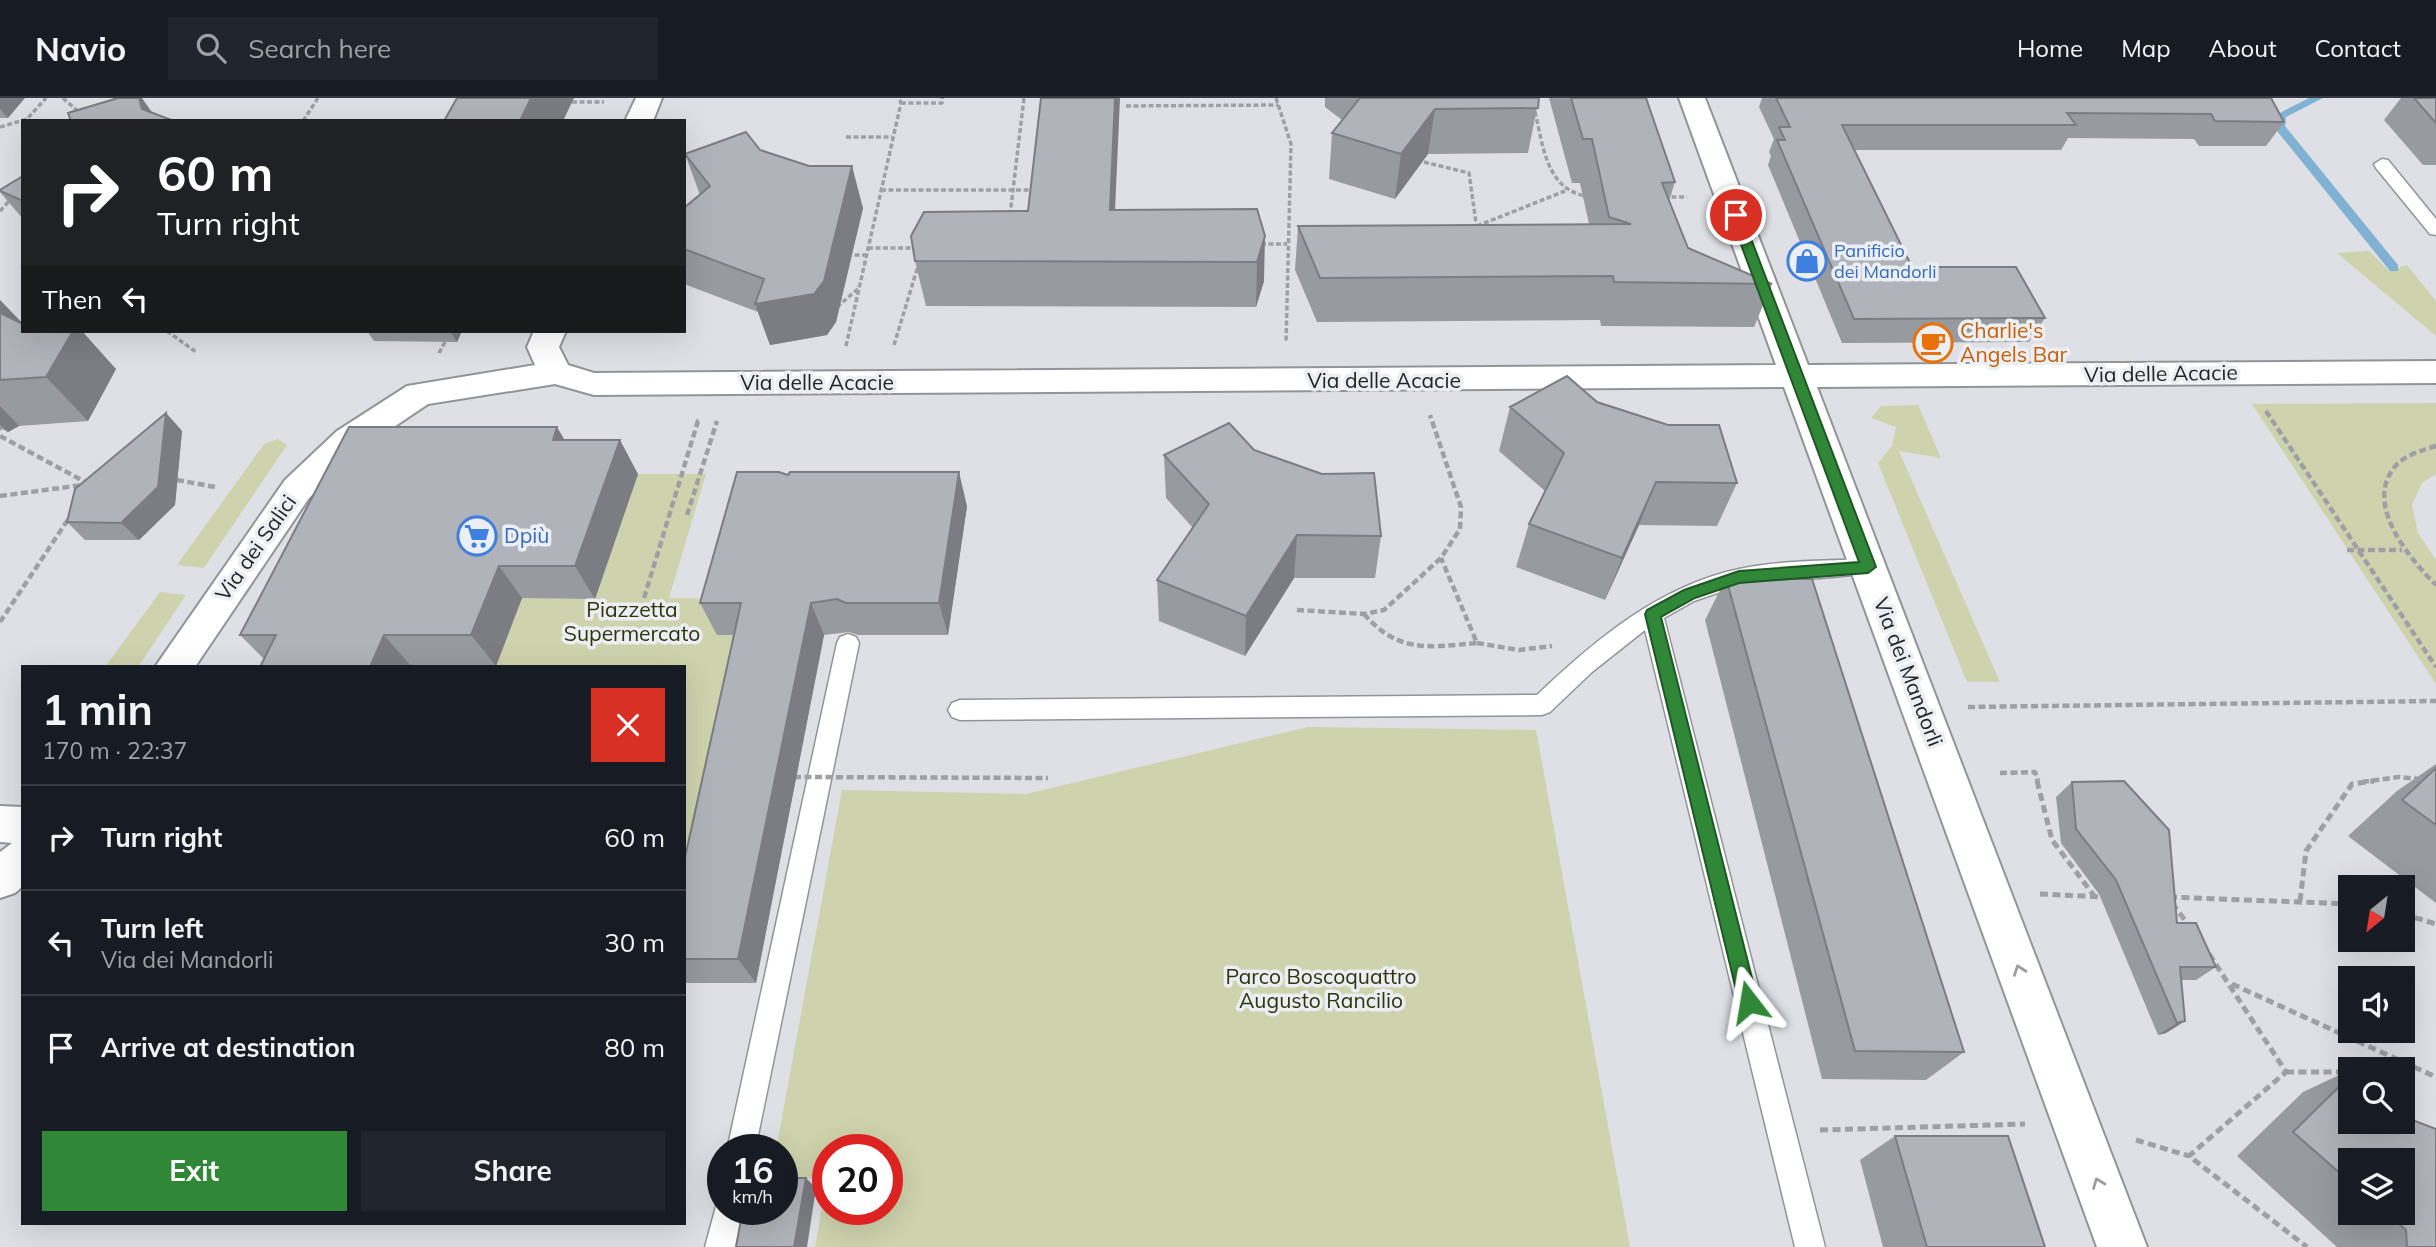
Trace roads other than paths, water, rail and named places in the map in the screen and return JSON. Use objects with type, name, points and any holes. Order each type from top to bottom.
[{"type":"street","points":[[640,119],[649,98]]},
{"type":"street","name":"Via dei Mandorli","points":[[1692,98],[2122,1247]]},
{"type":"street","points":[[549,333],[543,347],[555,373]]},
{"type":"street","name":"Via delle Acacie","points":[[349,440],[419,394],[555,373],[594,384],[1419,381],[2436,372]]},
{"type":"street","name":"Via dei Salici","points":[[175,665],[297,489],[349,440]]},
{"type":"street","points":[[0,824],[21,825]]},
{"type":"street","points":[[0,879],[21,860]]},
{"type":"lane","points":[[2382,164],[2436,230]]},
{"type":"lane","points":[[960,710],[1542,705],[1591,660],[1653,614],[1690,594],[1739,577],[1868,567]]},
{"type":"lane","points":[[1653,614],[1810,1247]]},
{"type":"lane","points":[[744,1134],[848,643]]},
{"type":"lane","points":[[720,1247],[725,1225]]},
{"type":"waterway","points":[[2318,98],[2282,115],[2278,118],[2279,126],[2394,268]]},
{"type":"place","name":"Panificio dei Mandorli","points":[[1807,261]]},
{"type":"place","name":"Charlie's Angels Bar","points":[[1933,343]]},
{"type":"place","name":"Dpiù","points":[[477,536]]},
{"type":"park label","name":"Piazzetta Supermercato","points":[[632,622]]},
{"type":"park label","name":"Parco Boscoquattro Augusto Rancilio","points":[[1321,989]]}]
